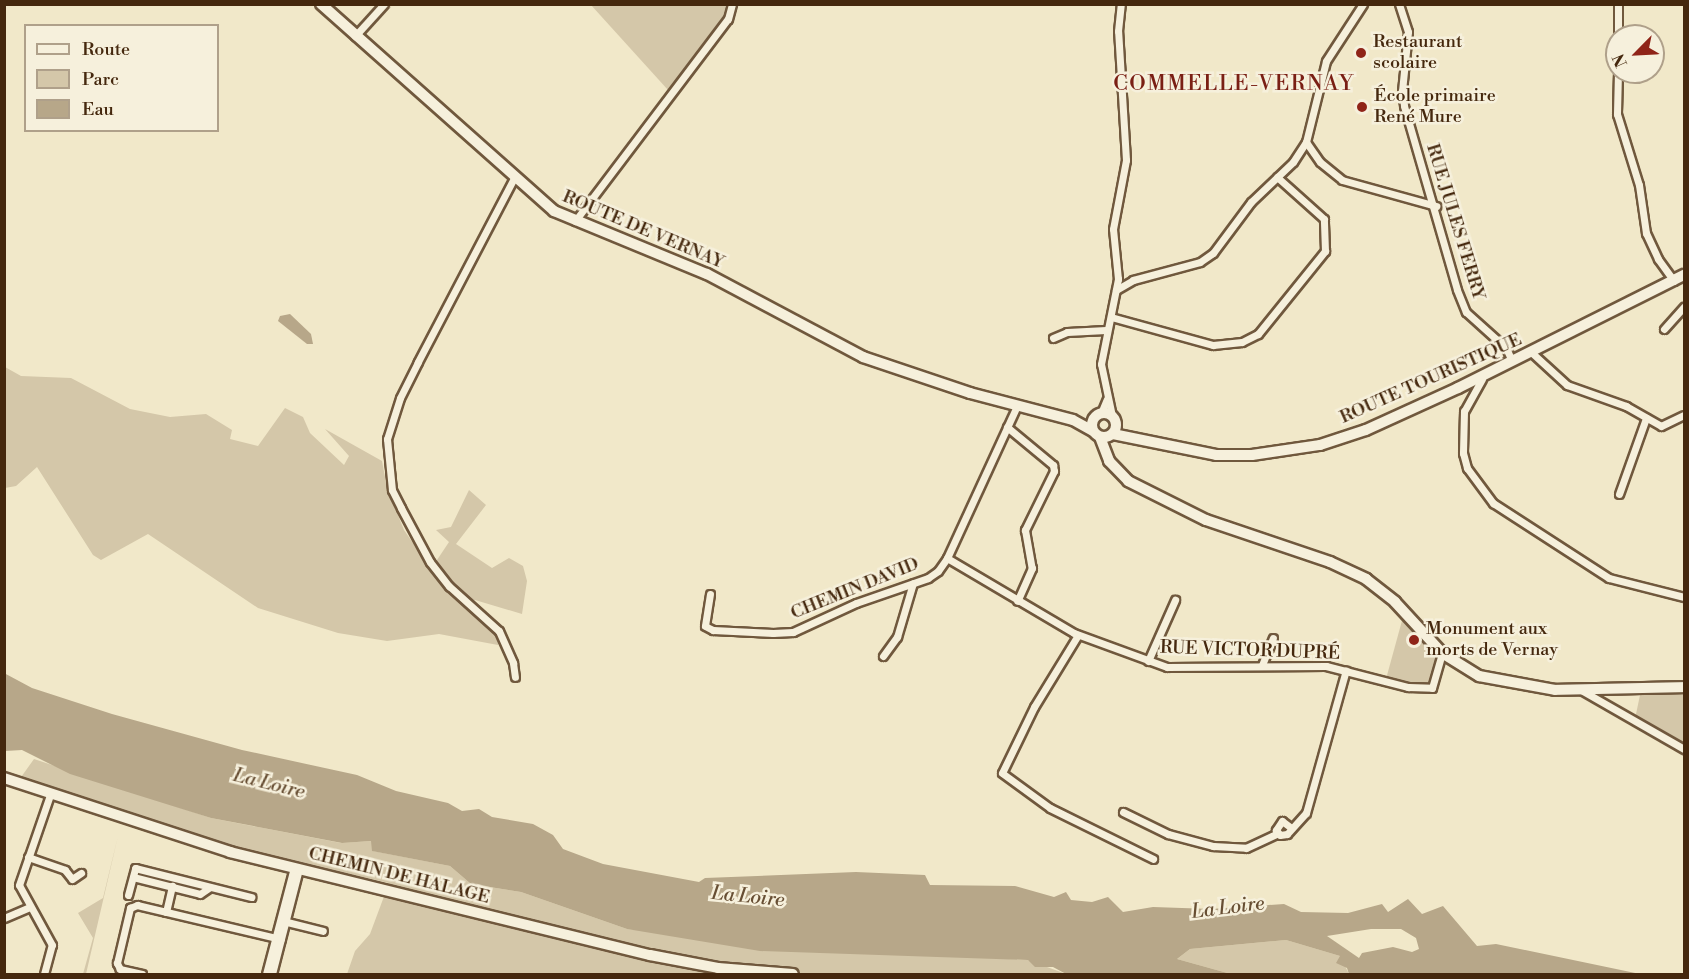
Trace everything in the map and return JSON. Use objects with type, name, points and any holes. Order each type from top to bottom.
[{"type":"street","name":"ROUTE DE VERNAY","points":[[321,4],[539,201],[575,221],[648,246],[707,274],[863,357],[1017,406],[1072,420],[1104,435]]},
{"type":"street","points":[[355,36],[384,4]]},
{"type":"street","points":[[575,221],[728,19],[732,4]]},
{"type":"street","points":[[1121,4],[1118,31],[1126,160],[1113,228],[1116,290],[1106,330],[1101,364],[1107,399],[1104,435],[1109,461],[1128,481],[1206,520],[1330,562],[1366,579],[1395,602],[1442,653],[1479,676],[1522,686],[1581,690],[1684,687]]},
{"type":"street","points":[[1116,290],[1133,280],[1200,262],[1213,253],[1251,202],[1293,162],[1306,142],[1326,61],[1363,4]]},
{"type":"street","name":"RUE JULES FERRY","points":[[1398,4],[1408,32],[1402,90],[1404,106],[1436,206],[1463,307],[1473,321],[1506,348],[1512,361]]},
{"type":"street","points":[[1618,4],[1618,24]]},
{"type":"street","points":[[1618,84],[1617,114],[1639,186],[1646,232],[1658,259],[1680,280]]},
{"type":"street","points":[[1306,142],[1320,162],[1342,180],[1436,206]]},
{"type":"street","points":[[1110,316],[1213,345],[1242,342],[1258,334],[1325,251],[1323,219],[1278,177]]},
{"type":"street","points":[[514,178],[400,398],[387,446],[392,490],[430,562],[449,586],[499,631],[513,663],[515,677]]},
{"type":"street","name":"ROUTE TOURISTIQUE","points":[[1104,435],[1141,439],[1216,455],[1290,451],[1366,430],[1680,280]]},
{"type":"street","points":[[1664,329],[1684,307]]},
{"type":"street","points":[[1053,338],[1067,332],[1106,330]]},
{"type":"street","points":[[1531,352],[1567,385],[1626,406],[1660,426],[1684,415]]},
{"type":"street","points":[[1466,404],[1485,374]]},
{"type":"street","points":[[1458,388],[1463,390],[1466,404],[1463,453],[1467,468],[1493,502],[1609,578],[1635,587],[1684,597]]},
{"type":"street","name":"CHEMIN DAVID","points":[[710,594],[705,626],[713,630],[793,632],[856,603],[913,583],[938,571],[947,558],[1017,406]]},
{"type":"street","name":"ROUTE DE VERNAY","points":[[1072,420],[1106,416]]},
{"type":"street","points":[[1104,435],[1092,424],[1106,416]]},
{"type":"street","name":"ROUTE TOURISTIQUE","points":[[1106,416],[1141,439]]},
{"type":"street","points":[[1619,494],[1646,418]]},
{"type":"street","points":[[1007,427],[1053,465],[1054,471],[1025,530],[1032,568],[1017,601]]},
{"type":"street","name":"RUE VICTOR DUPRÉ","points":[[947,558],[1078,635],[1167,667],[1262,665],[1346,670],[1408,687],[1432,688],[1442,653]]},
{"type":"street","points":[[883,656],[897,637],[913,583]]},
{"type":"street","points":[[1148,661],[1175,600]]},
{"type":"street","points":[[1078,635],[1029,717],[1002,773],[1050,808],[1153,859]]},
{"type":"street","points":[[1262,665],[1273,638]]},
{"type":"street","points":[[1123,812],[1168,834],[1213,846],[1246,848],[1278,833],[1287,834],[1290,827],[1307,810],[1346,670]]},
{"type":"street","points":[[1581,690],[1684,748]]},
{"type":"street","name":"CHEMIN DE HALAGE","points":[[4,778],[183,840],[650,955],[718,968],[793,975]]},
{"type":"street","points":[[44,975],[52,945],[19,885],[50,795]]},
{"type":"street","points":[[1278,833],[1276,827],[1280,822],[1286,822],[1290,827]]},
{"type":"street","points":[[28,857],[65,870],[72,879],[81,873]]},
{"type":"street","points":[[128,895],[135,868],[251,897]]},
{"type":"street","points":[[266,975],[296,868]]},
{"type":"street","points":[[133,877],[200,894],[210,887]]},
{"type":"street","points":[[166,912],[172,886]]},
{"type":"street","points":[[142,975],[120,969],[117,963],[130,908],[137,905],[278,938]]},
{"type":"street","points":[[4,918],[30,907]]},
{"type":"street","points":[[283,921],[323,931]]},
{"type":"street","points":[[272,975],[278,938]]},
{"type":"green space","points":[[725,4],[727,11],[668,90],[591,5]]},
{"type":"green space","points":[[5,367],[21,376],[71,378],[130,409],[170,417],[206,414],[232,430],[230,439],[258,446],[285,408],[303,417],[310,433],[344,465],[349,456],[325,429],[382,461],[387,488],[404,530],[431,569],[449,542],[436,530],[451,527],[469,490],[486,505],[456,544],[492,568],[509,558],[523,566],[527,581],[522,614],[475,600],[466,607],[498,636],[498,645],[439,634],[387,641],[338,633],[258,608],[148,534],[101,560],[93,555],[37,467],[16,486],[5,488]]},
{"type":"green space","points":[[1403,617],[1437,656],[1430,685],[1386,679]]},
{"type":"green space","points":[[1684,693],[1683,744],[1635,719],[1640,695]]},
{"type":"green space","points":[[34,759],[211,818],[341,843],[372,841],[373,851],[450,866],[471,884],[521,892],[627,929],[912,954],[1028,960],[1066,974],[347,974],[355,951],[370,934],[389,883],[208,842],[19,780]]},
{"type":"green space","points":[[118,836],[86,974],[83,974],[93,938],[78,913],[103,898]]},
{"type":"green space","points":[[1286,940],[1340,956],[1349,974],[1231,974],[1177,959],[1190,949]]},
{"type":"water","points":[[290,314],[311,334],[313,344],[307,344],[278,321],[280,316]]},
{"type":"water","name":"La Loire","points":[[4,673],[32,688],[112,714],[242,750],[357,775],[396,791],[448,803],[462,811],[479,809],[492,817],[533,824],[553,835],[563,849],[603,864],[699,882],[705,878],[856,872],[925,875],[930,885],[1015,886],[1054,897],[1066,892],[1071,900],[1092,902],[1108,897],[1123,912],[1153,907],[1211,909],[1284,904],[1301,912],[1348,913],[1382,904],[1388,912],[1408,899],[1422,914],[1443,906],[1477,946],[1496,944],[1640,974],[1349,974],[1347,968],[1336,963],[1340,956],[1286,940],[1190,949],[1177,959],[1231,974],[1066,974],[1053,967],[1035,967],[1028,960],[760,951],[627,929],[521,892],[471,884],[450,866],[372,851],[371,841],[342,843],[211,818],[70,774],[22,750],[5,751]],"holes":[[[1371,929],[1401,929],[1416,938],[1419,949],[1412,952],[1393,947],[1362,953],[1359,958],[1327,936]]]},
{"type":"place","name":"Restaurant scolaire","points":[[1361,53]]},
{"type":"place","name":"École primaire René Mure","points":[[1362,107]]},
{"type":"place","name":"Monument aux morts de Vernay","points":[[1414,640]]},
{"type":"district","name":"COMMELLE-VERNAY","points":[[1234,84]]}]
